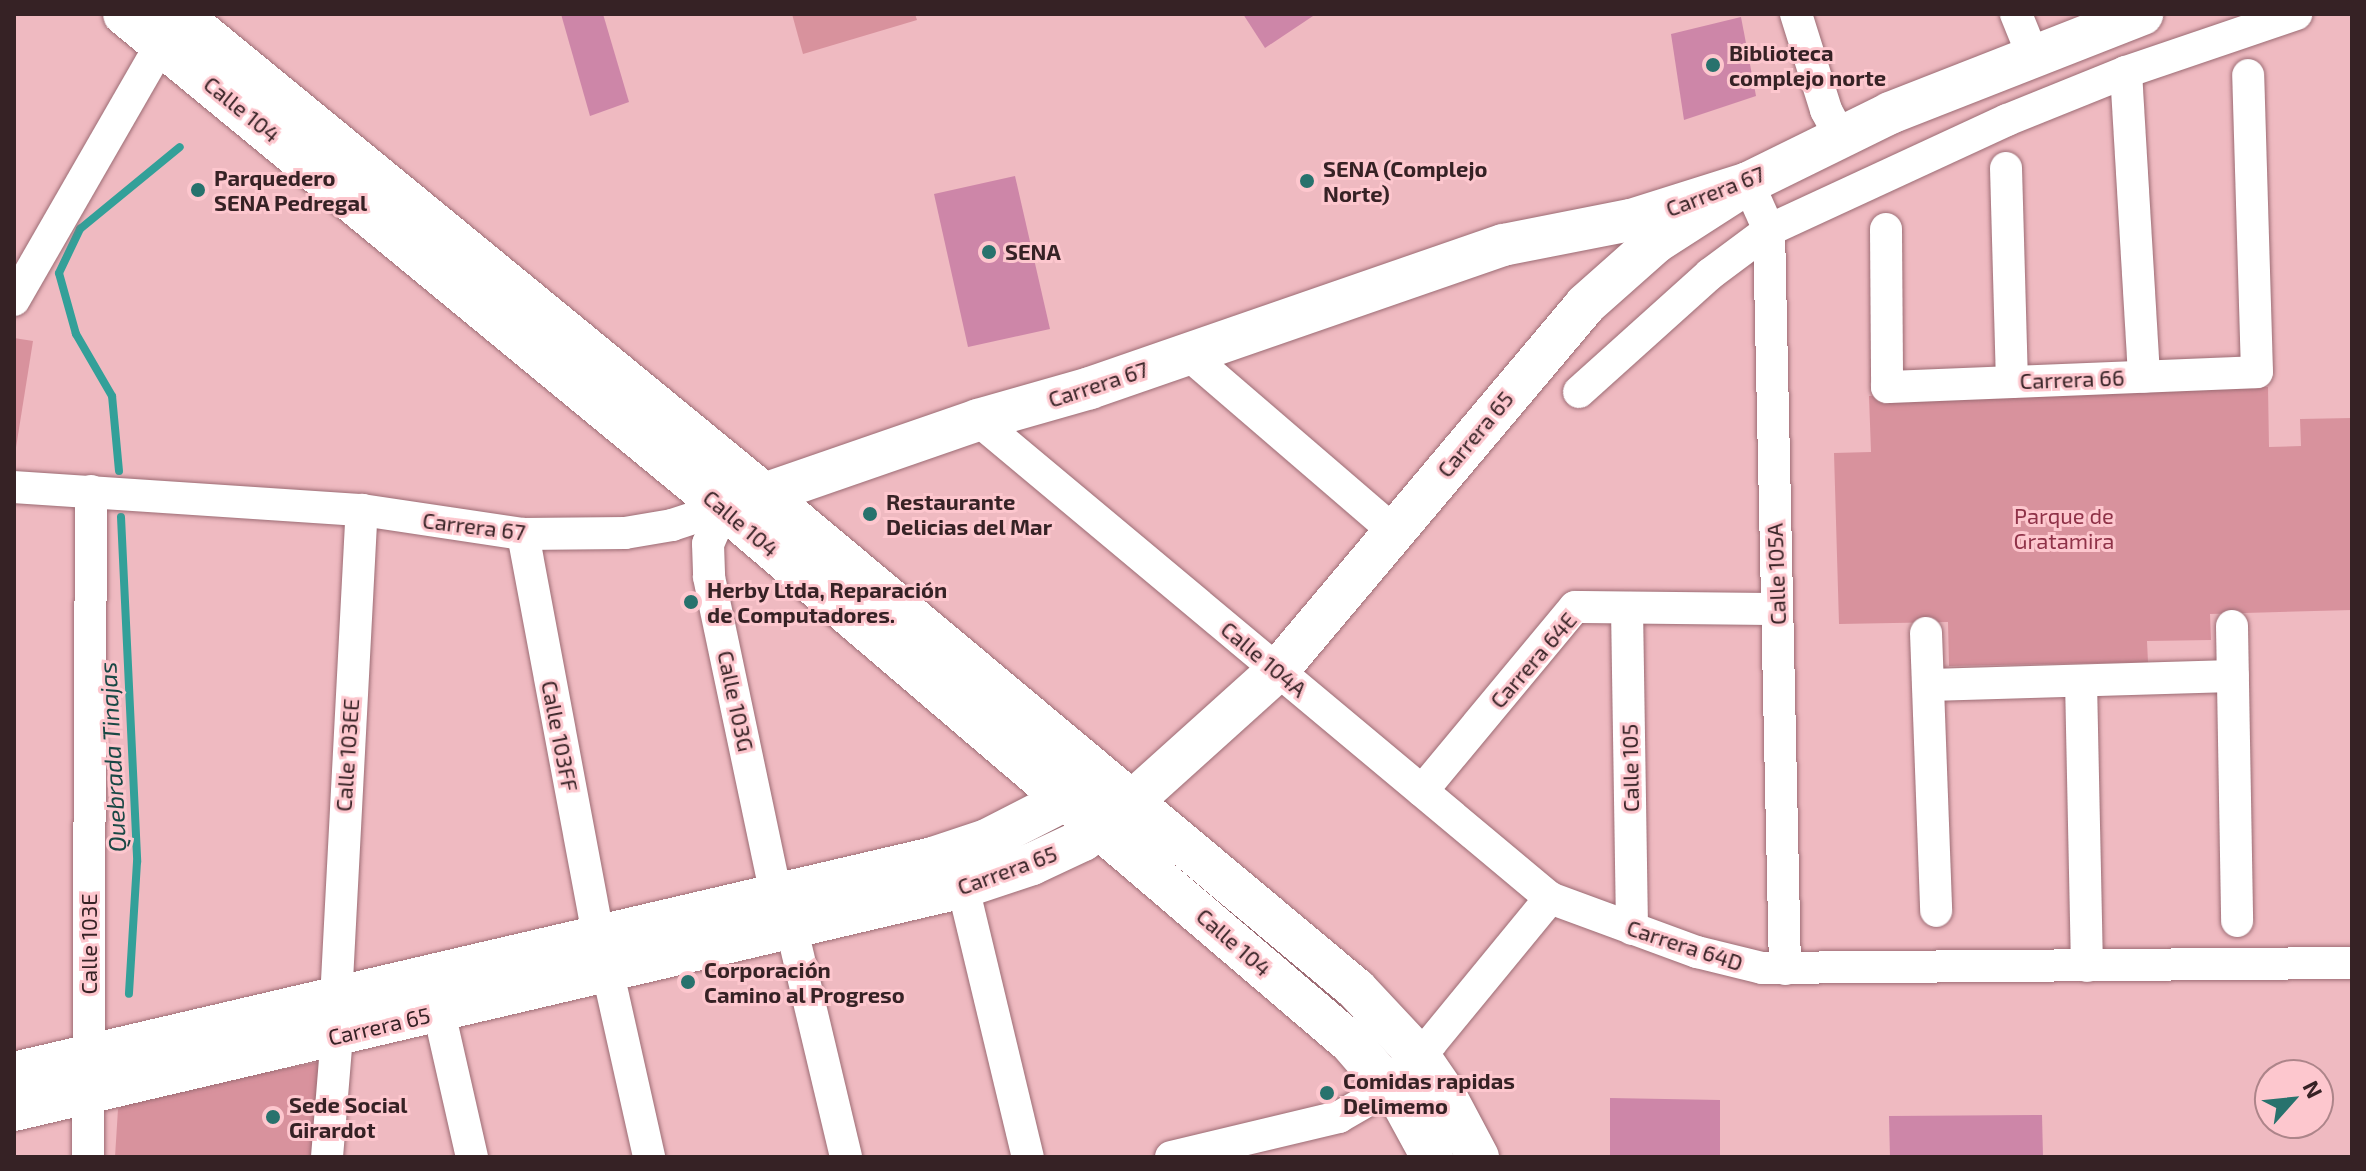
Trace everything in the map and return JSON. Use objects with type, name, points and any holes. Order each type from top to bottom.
[{"type":"main road","name":"Calle 104","points":[[124,14],[170,28],[216,29],[764,494],[1116,815],[1351,1043],[1389,1084],[1407,1109],[1432,1157]]},
{"type":"main road","name":"Carrera 67","points":[[724,508],[978,420],[1078,392],[1503,245],[1631,220],[1748,183],[1840,136],[2142,14]]},
{"type":"main road","name":"Calle 104","points":[[170,28],[724,508],[1084,787]]},
{"type":"main road","name":"Carrera 65","points":[[14,1110],[88,1075],[784,913],[963,887],[1032,864],[1116,815],[1278,670],[1585,305],[1656,242],[1748,183]]},
{"type":"main road","name":"Carrera 65","points":[[784,913],[1016,827],[1084,787]]},
{"type":"main road","name":"Calle 104","points":[[1116,815],[1356,989],[1419,1056],[1443,1091],[1478,1157]]},
{"type":"main road","name":"Carrera 65","points":[[336,1018],[439,1012],[603,955]]},
{"type":"main road","name":"Carrera 65","points":[[14,1073],[88,1075]]},
{"type":"street","points":[[1796,14],[1826,110],[1840,136]]},
{"type":"street","points":[[2016,14],[2033,56]]},
{"type":"street","points":[[1579,392],[1699,283],[1769,230],[1993,125],[2126,72],[2296,14]]},
{"type":"street","points":[[14,300],[170,28]]},
{"type":"street","points":[[2126,72],[2144,376]]},
{"type":"street","name":"Carrera 66","points":[[1886,229],[1887,387],[2257,372],[2248,75]]},
{"type":"street","points":[[2006,168],[2012,382]]},
{"type":"street","name":"Calle 105A","points":[[1748,183],[1769,230],[1785,969]]},
{"type":"street","points":[[1188,354],[1394,531]]},
{"type":"street","name":"Calle 104A","points":[[978,420],[1550,898]]},
{"type":"street","name":"Carrera 67","points":[[14,487],[362,510],[523,534],[625,533],[672,525],[724,508]]},
{"type":"street","name":"Calle 103E","points":[[88,1157],[91,491]]},
{"type":"street","name":"Calle 103G","points":[[724,508],[708,544],[709,577],[784,913],[846,1157]]},
{"type":"street","name":"Calle 103EE","points":[[327,1157],[362,510]]},
{"type":"street","name":"Calle 103FF","points":[[523,534],[603,955],[649,1157]]},
{"type":"street","name":"Carrera 64E","points":[[1422,791],[1575,607],[1777,609]]},
{"type":"street","name":"Calle 105","points":[[1627,608],[1632,929]]},
{"type":"street","points":[[2232,626],[2237,921]]},
{"type":"street","points":[[1926,633],[1936,911]]},
{"type":"street","points":[[1929,685],[2233,676]]},
{"type":"street","points":[[2081,681],[2087,966]]},
{"type":"street","points":[[963,887],[1028,1157]]},
{"type":"street","points":[[1171,1157],[1339,1117],[1389,1084],[1419,1056],[1550,898]]},
{"type":"street","name":"Carrera 64D","points":[[1550,898],[1738,964],[1785,969],[2352,963]]},
{"type":"street","points":[[439,1012],[472,1157]]},
{"type":"green space","points":[[792,14],[915,14],[917,20],[803,54]]},
{"type":"green space","points":[[14,338],[33,341],[14,460]]},
{"type":"green space","name":"Parque de Gratamira","points":[[2268,387],[2269,447],[2301,446],[2300,419],[2352,418],[2352,610],[2210,614],[2211,640],[2147,641],[2148,662],[1949,666],[1948,622],[1839,624],[1834,453],[1871,452],[1869,396]]},
{"type":"green space","points":[[319,1062],[314,1157],[115,1157],[118,1109],[131,1099]]},
{"type":"building","points":[[561,14],[603,14],[629,102],[590,116]]},
{"type":"building","points":[[1243,14],[1316,14],[1265,48]]},
{"type":"building","name":"Biblioteca complejo norte","points":[[1741,17],[1756,96],[1684,120],[1671,34]]},
{"type":"building","name":"SENA","points":[[1015,176],[1050,329],[968,347],[934,194]]},
{"type":"building","points":[[1610,1098],[1720,1100],[1720,1157],[1610,1157]]},
{"type":"building","points":[[2042,1115],[2043,1157],[1890,1157],[1889,1116]]},
{"type":"waterway","name":"Quebrada Tinajas","points":[[119,471],[112,396],[76,334],[59,273],[80,229],[180,147]]},
{"type":"waterway","name":"Quebrada Tinajas","points":[[121,517],[137,862],[129,994]]},
{"type":"place","name":"Biblioteca complejo norte","points":[[1713,65]]},
{"type":"place","name":"SENA (Complejo Norte)","points":[[1307,181]]},
{"type":"place","name":"Parquedero SENA Pedregal","points":[[198,190]]},
{"type":"place","name":"SENA","points":[[989,252]]},
{"type":"place","name":"Restaurante Delicias del Mar","points":[[870,514]]},
{"type":"place","name":"Herby Ltda, Reparación de Computadores.","points":[[691,602]]},
{"type":"place","name":"Corporación Camino al Progreso","points":[[688,982]]},
{"type":"place","name":"Comidas rapidas Delimemo","points":[[1327,1093]]},
{"type":"place","name":"Sede Social Girardot","points":[[273,1117]]}]
